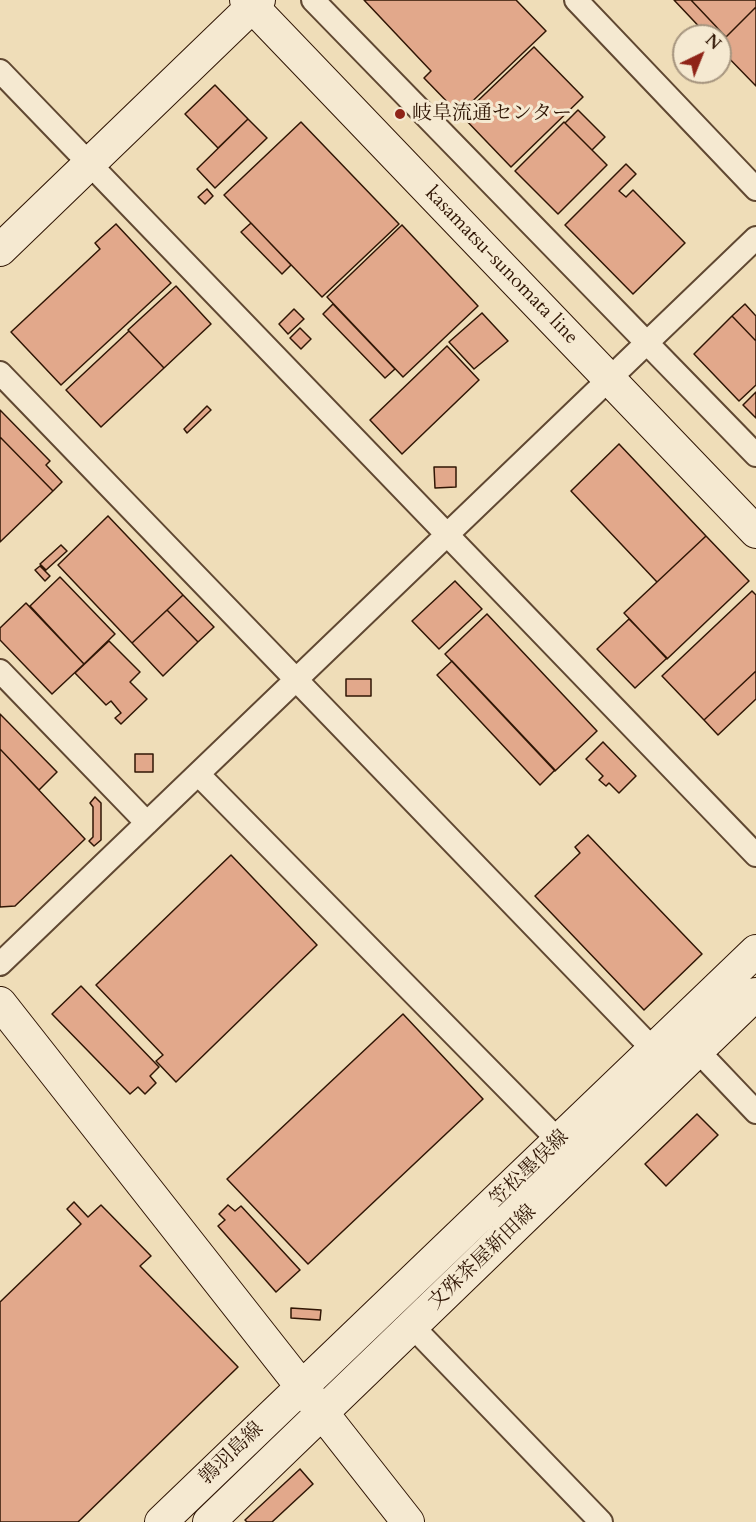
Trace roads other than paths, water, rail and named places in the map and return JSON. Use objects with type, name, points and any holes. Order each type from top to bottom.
[{"type":"main road","points":[[0,250],[91,163],[252,2]]},
{"type":"main road","name":"kasamatsu-sunomata line","points":[[252,2],[756,532]]},
{"type":"main road","name":"笠松墨俣線","points":[[303,1385],[756,951]]},
{"type":"main road","name":"文殊茶屋新田線","points":[[209,1522],[325,1413],[756,994]]},
{"type":"main road","points":[[0,1003],[303,1385],[408,1522]]},
{"type":"main road","name":"鶉羽島線","points":[[161,1522],[303,1385]]},
{"type":"street","points":[[313,0],[756,454]]},
{"type":"street","points":[[576,0],[756,189]]},
{"type":"street","points":[[0,71],[756,855]]},
{"type":"street","points":[[0,964],[756,238]]},
{"type":"street","points":[[0,372],[645,1041]]},
{"type":"street","points":[[0,671],[147,823]]},
{"type":"street","points":[[198,774],[559,1141]]},
{"type":"street","points":[[697,1050],[756,1112]]},
{"type":"street","points":[[413,1327],[601,1522]]},
{"type":"place","name":"岐阜流通センター","points":[[400,114]]}]
